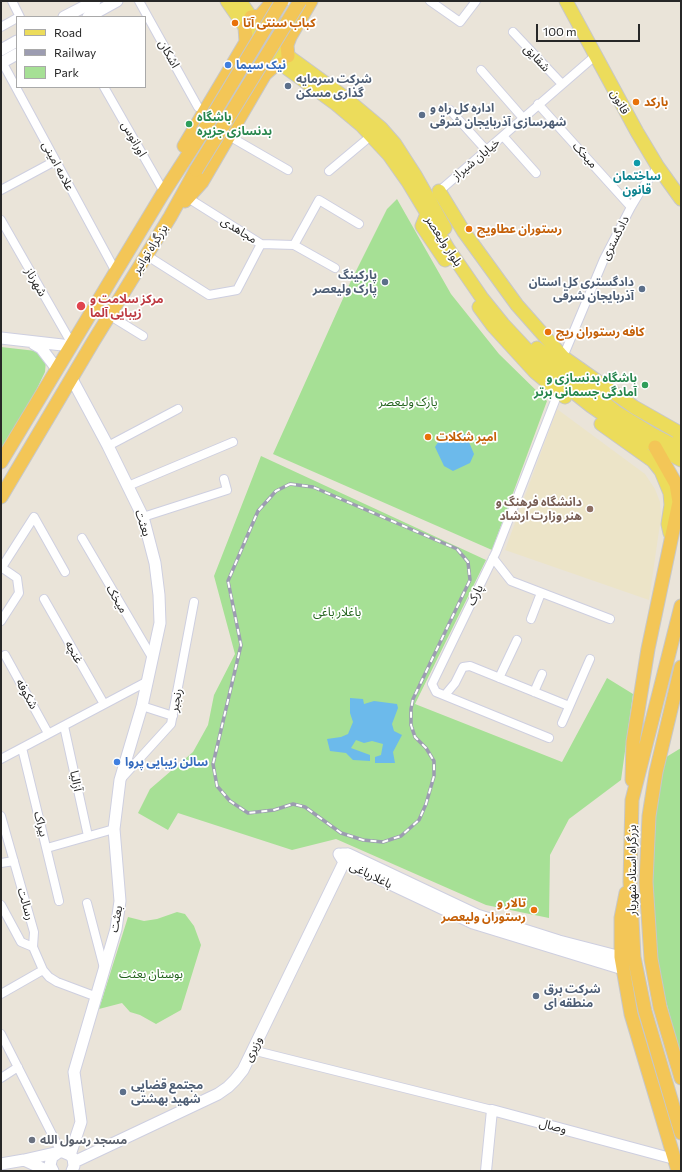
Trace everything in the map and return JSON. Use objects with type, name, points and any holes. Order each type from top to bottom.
[{"type":"highway","name":"بزرگراه توانیر","points":[[1,462],[282,1]]},
{"type":"highway","name":"بزرگراه توانیر","points":[[1,498],[109,316],[170,217],[196,170],[300,1]]},
{"type":"highway","points":[[170,217],[202,182],[266,74],[273,67],[284,60],[290,37],[311,1]]},
{"type":"highway","points":[[166,190],[185,142],[246,42],[248,22],[260,16],[269,5]]},
{"type":"highway","points":[[269,5],[271,17],[278,24],[286,27],[296,27]]},
{"type":"highway","points":[[238,56],[248,55],[256,59],[263,65],[266,74]]},
{"type":"highway","points":[[632,800],[633,742],[650,643],[678,518],[679,502],[676,484],[655,447]]},
{"type":"highway","name":"بزرگراه استاد شهریار","points":[[681,606],[632,800],[630,882],[634,957],[645,1011],[681,1133]]},
{"type":"highway","name":"بزرگراه استاد شهریار","points":[[681,667],[656,772],[650,816],[646,882],[651,959],[660,1007],[681,1078]]},
{"type":"highway","points":[[630,882],[625,897],[621,918],[622,963],[631,1014],[676,1165]]},
{"type":"main road","points":[[67,16],[91,7],[117,1]]},
{"type":"main road","name":"بلوار ولیعصر","points":[[227,1],[248,22]]},
{"type":"main road","name":"بلوار ولیعصر","points":[[240,1],[248,22],[263,49],[343,96],[381,128],[395,144],[434,195],[455,246],[509,320],[563,371],[616,412],[652,434],[681,449]]},
{"type":"main road","name":"قانون","points":[[566,1],[595,56],[658,167],[681,199]]},
{"type":"main road","points":[[1,50],[16,42]]},
{"type":"main road","points":[[1,62],[16,54]]},
{"type":"main road","name":"بلوار ولیعصر","points":[[284,60],[361,125],[389,155],[408,182],[449,250],[482,298],[560,388],[591,406],[623,428],[681,460]]},
{"type":"main road","points":[[434,195],[464,232],[517,305],[563,357],[634,407],[678,432],[681,440]]},
{"type":"main road","points":[[1,338],[71,345]]},
{"type":"main road","points":[[31,342],[41,348],[57,368]]},
{"type":"main road","name":"بعثت","points":[[53,1171],[50,1165],[52,1157],[67,1158],[81,1122],[74,1072],[116,929],[120,901],[114,829],[120,780],[142,706],[160,623],[159,595],[155,563],[143,516],[72,379]]},
{"type":"main road","points":[[560,388],[653,461],[661,471],[670,493],[671,505],[668,524],[672,540]]},
{"type":"main road","name":"باغلارباغی","points":[[346,858],[475,919],[559,941],[622,963]]},
{"type":"main road","name":"وزیری","points":[[1,1163],[24,1160],[67,1158],[218,1094],[228,1087],[243,1070],[346,858]]},
{"type":"main road","points":[[24,1160],[48,1171]]},
{"type":"street","points":[[12,1],[19,16]]},
{"type":"street","name":"اشکان","points":[[139,1],[198,107]]},
{"type":"street","points":[[430,1],[460,22],[476,1]]},
{"type":"street","points":[[1,27],[16,19]]},
{"type":"street","name":"شقایق","points":[[513,32],[562,84]]},
{"type":"street","name":"خیابان شیراز","points":[[434,195],[595,56]]},
{"type":"street","name":"علامه امینی","points":[[1,62],[116,272]]},
{"type":"street","points":[[481,70],[523,118]]},
{"type":"street","name":"اورانوس","points":[[105,88],[166,190]]},
{"type":"street","name":"میخک","points":[[538,104],[631,207]]},
{"type":"street","points":[[450,110],[486,150]]},
{"type":"street","points":[[229,136],[288,170]]},
{"type":"street","points":[[329,172],[372,136]]},
{"type":"street","points":[[503,136],[536,173]]},
{"type":"street","points":[[1,190],[55,161]]},
{"type":"street","name":"دادگستری","points":[[563,357],[604,259],[631,207],[643,187],[658,167]]},
{"type":"street","name":"مجاهدی","points":[[188,198],[261,244],[294,245],[335,268]]},
{"type":"street","points":[[294,245],[319,200],[359,224]]},
{"type":"street","name":"شهرناز","points":[[1,220],[71,345]]},
{"type":"street","points":[[146,255],[209,295],[237,290],[261,244]]},
{"type":"street","points":[[109,316],[143,336]]},
{"type":"street","name":"پارک","points":[[549,738],[436,692],[432,684],[493,558],[560,388]]},
{"type":"street","points":[[108,446],[178,409]]},
{"type":"street","points":[[128,486],[233,442]]},
{"type":"street","points":[[143,516],[227,490],[224,479]]},
{"type":"street","points":[[1,621],[19,593],[17,578],[1,567],[34,517],[65,572]]},
{"type":"street","name":"میخک","points":[[82,538],[153,659]]},
{"type":"street","points":[[493,558],[510,581],[610,619]]},
{"type":"street","points":[[531,619],[541,593]]},
{"type":"street","name":"غنچه","points":[[44,599],[104,704]]},
{"type":"street","name":"رنجبر","points":[[120,780],[171,724],[194,602]]},
{"type":"street","points":[[500,678],[517,640]]},
{"type":"street","name":"شکوفه","points":[[5,656],[48,733]]},
{"type":"street","points":[[562,723],[590,659]]},
{"type":"street","points":[[445,696],[455,683],[463,668],[470,666],[570,706]]},
{"type":"street","points":[[534,692],[542,674]]},
{"type":"street","points":[[1,759],[148,681]]},
{"type":"street","points":[[142,706],[173,716]]},
{"type":"street","name":"آزالیا","points":[[64,726],[88,836]]},
{"type":"street","name":"بیراک","points":[[22,748],[59,901]]},
{"type":"street","name":"رسالت","points":[[1,816],[34,932],[33,946]]},
{"type":"street","points":[[47,848],[114,829]]},
{"type":"street","points":[[1,864],[14,861]]},
{"type":"street","points":[[87,903],[104,970]]},
{"type":"street","points":[[1,905],[21,942],[33,946],[43,970],[49,977],[57,982],[97,997]]},
{"type":"street","points":[[1,994],[43,970]]},
{"type":"street","points":[[1,1034],[67,1158]]},
{"type":"street","points":[[252,1050],[492,1110],[486,1171]]},
{"type":"street","points":[[1,1078],[18,1067]]},
{"type":"street","name":"وصال","points":[[492,1110],[676,1165]]},
{"type":"shaded area","name":"دانشگاه فرهنگ و هنر وزارت ارشاد","points":[[557,409],[645,474],[655,489],[660,502],[661,517],[649,600],[505,550]]},
{"type":"green space","name":"پارک ولیعصر","points":[[397,199],[451,294],[499,354],[547,401],[492,550],[273,454],[350,283],[387,209]]},
{"type":"green space","points":[[1,347],[36,351],[46,360],[45,372],[22,419],[1,452]]},
{"type":"green space","name":"باغلار باغی","points":[[261,456],[486,560],[415,704],[562,762],[607,678],[633,694],[621,780],[569,819],[550,855],[549,918],[486,905],[336,839],[292,850],[178,813],[168,830],[138,813],[150,789],[193,752],[208,725],[214,695],[235,654],[214,576]]},
{"type":"green space","points":[[681,748],[681,1057],[656,964],[650,884],[653,821],[663,759]]},
{"type":"green space","name":"بوستان بعثت","points":[[177,912],[185,914],[194,926],[201,945],[181,1010],[156,1024],[140,1015],[130,1012],[122,1003],[99,1009],[128,917],[144,921],[157,919]]},
{"type":"water","points":[[457,431],[466,435],[474,454],[470,463],[453,471],[444,466],[435,447],[440,439]]},
{"type":"water","points":[[350,698],[363,699],[364,704],[374,701],[397,704],[398,708],[392,724],[394,731],[402,735],[393,752],[395,763],[375,763],[375,757],[381,755],[383,744],[372,741],[364,743],[356,740],[351,748],[370,755],[370,761],[353,760],[346,753],[330,751],[327,739],[341,737],[348,734],[353,722],[350,713]]},
{"type":"railway","points":[[290,484],[313,487],[457,549],[468,562],[470,580],[413,699],[411,709],[411,725],[415,737],[426,748],[434,761],[434,776],[426,804],[419,820],[401,836],[383,842],[363,840],[341,833],[305,807],[293,804],[274,810],[248,813],[230,801],[217,786],[213,764],[241,645],[228,581],[258,511],[276,491],[290,484]]},
{"type":"place","name":"کباب سنتی آتا","points":[[235,23]]},
{"type":"place","name":"نیک سیما","points":[[228,65]]},
{"type":"place","name":"شرکت سرمایه گذاری مسکن","points":[[288,86]]},
{"type":"place","name":"بارکد","points":[[636,102]]},
{"type":"place","name":"اداره کل راه و شهرسازی آذربایجان شرقی","points":[[422,115]]},
{"type":"place","name":"باشگاه بدنسازی جزیره","points":[[189,124]]},
{"type":"place","name":"ساختمان قانون","points":[[637,163]]},
{"type":"place","name":"رستوران عطاویچ","points":[[469,229]]},
{"type":"place","name":"پارکینگ پارک ولیعصر","points":[[385,282]]},
{"type":"place","name":"دادگستری کل استان آذربایجان شرقی","points":[[642,289]]},
{"type":"place","name":"مرکز سلامت و زیبایی آلما","points":[[81,306]]},
{"type":"place","name":"کافه رستوران ریچ","points":[[548,332]]},
{"type":"place","name":"باشگاه بدنسازی و آمادگی جسمانی برتر","points":[[645,385]]},
{"type":"place","name":"امیر شکلات","points":[[428,437]]},
{"type":"place","name":"دانشگاه فرهنگ و هنر وزارت ارشاد","points":[[590,509]]},
{"type":"place","name":"سالن زيبايى پروا","points":[[117,762]]},
{"type":"place","name":"تالار و رستوران ولیعصر","points":[[534,910]]},
{"type":"place","name":"شرکت برق منطقه ای","points":[[536,996]]},
{"type":"place","name":"مجتمع قضایی شهید بهشتی","points":[[123,1092]]},
{"type":"place","name":"مسجد رسول الله","points":[[32,1140]]}]
